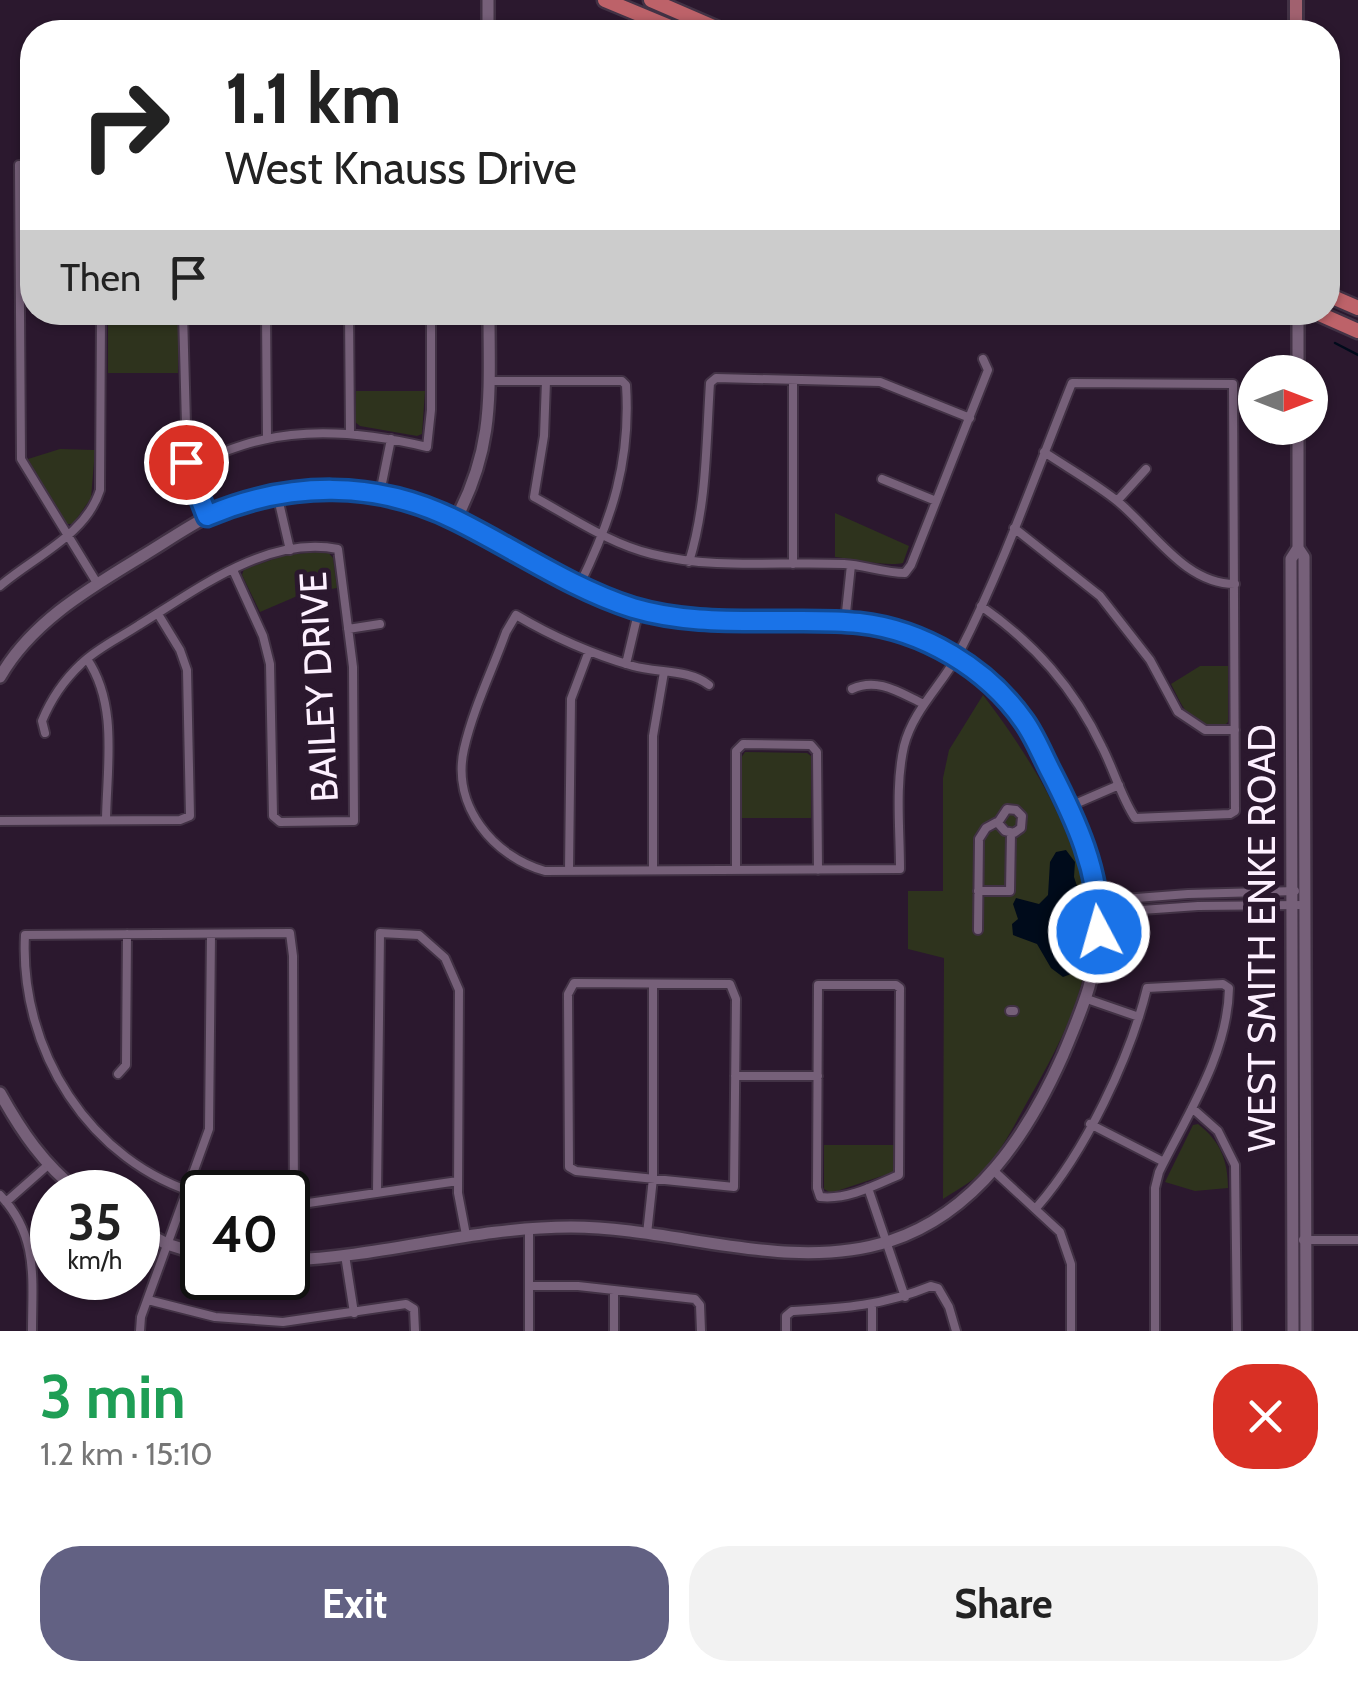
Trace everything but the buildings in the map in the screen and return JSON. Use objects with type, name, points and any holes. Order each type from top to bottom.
[{"type":"highway","points":[[605,0],[653,20]]},
{"type":"highway","points":[[651,0],[697,20]]},
{"type":"street","points":[[20,165],[20,263]]},
{"type":"street","points":[[21,325],[22,458],[97,584]]},
{"type":"street","points":[[1,583],[84,523],[100,490],[101,325]]},
{"type":"street","points":[[183,325],[187,463],[207,516]]},
{"type":"street","points":[[266,325],[268,438]]},
{"type":"street","points":[[349,325],[350,434]]},
{"type":"street","points":[[187,463],[268,438],[350,434],[427,446],[431,325]]},
{"type":"street","points":[[456,520],[471,492],[485,450],[489,325]]},
{"type":"street","points":[[1298,325],[1298,355]]},
{"type":"street","points":[[546,381],[544,436],[534,496],[604,534],[648,553],[689,562],[850,565],[905,573],[988,370],[983,359]]},
{"type":"street","points":[[689,562],[709,438],[710,384],[716,378],[880,382],[970,418]]},
{"type":"street","points":[[490,381],[598,380],[622,381],[626,385],[624,454],[604,534],[579,586]]},
{"type":"street","points":[[793,380],[793,564]]},
{"type":"street","points":[[709,685],[700,678],[626,664],[546,632],[516,615],[506,632],[464,750],[464,784],[473,816],[484,834],[517,861],[546,872],[900,869],[900,772],[904,744],[924,704],[957,657],[1072,383],[1076,380],[1233,384],[1235,811],[1141,820],[1132,814],[1093,728],[1067,685],[1013,629],[980,606]]},
{"type":"street","points":[[380,493],[391,439]]},
{"type":"street","name":"WEST SMITH ENKE ROAD","points":[[1293,1331],[1299,1240],[1304,557],[1298,548],[1298,445]]},
{"type":"street","points":[[1044,452],[1118,501],[1186,568],[1216,583],[1235,584]]},
{"type":"street","points":[[1118,501],[1146,469]]},
{"type":"street","points":[[882,480],[936,501]]},
{"type":"street","points":[[0,677],[40,625],[97,584],[207,516],[278,494],[330,488],[380,493],[456,520],[579,586],[639,609],[710,622],[846,622],[910,634],[957,657],[990,682],[1025,721],[1087,848],[1098,907],[1097,953],[1087,999],[1057,1068],[987,1181],[933,1222],[886,1242],[807,1254],[576,1227],[466,1235],[310,1258]]},
{"type":"street","points":[[45,733],[42,721],[52,696],[87,659],[233,570],[290,550],[278,494]]},
{"type":"street","points":[[1014,528],[1100,596],[1150,660],[1178,712],[1206,730],[1235,730]]},
{"type":"street","name":"BAILEY DRIVE","points":[[233,570],[263,636],[270,664],[273,816],[280,822],[354,821],[355,701],[338,549],[290,550]]},
{"type":"street","points":[[846,622],[850,565]]},
{"type":"street","points":[[626,664],[639,609]]},
{"type":"street","points":[[0,821],[185,820],[190,816],[187,670],[158,614]]},
{"type":"street","points":[[348,630],[380,624]]},
{"type":"street","points":[[570,872],[572,699],[588,650]]},
{"type":"street","points":[[87,659],[101,682],[106,705],[106,819]]},
{"type":"street","points":[[653,870],[652,736],[664,672]]},
{"type":"street","points":[[852,688],[867,682],[884,685],[924,704]]},
{"type":"street","points":[[736,870],[735,755],[743,744],[777,744],[814,748],[818,758],[818,870]]},
{"type":"street","points":[[1068,807],[1119,785]]},
{"type":"street","points":[[978,930],[980,839],[1007,809],[1019,812],[1021,828],[1011,833]]},
{"type":"street","points":[[999,822],[1002,829],[1011,833]]},
{"type":"street","points":[[978,891],[1010,891],[1011,833]]},
{"type":"street","points":[[1098,907],[1299,898]]},
{"type":"street","points":[[1098,907],[1198,906],[1299,898]]},
{"type":"street","points":[[180,1188],[128,1158],[91,1126],[60,1084],[43,1050],[28,1004],[25,935],[290,933],[291,1170]]},
{"type":"street","points":[[118,1074],[126,1065],[127,934]]},
{"type":"street","points":[[194,1170],[209,1129],[211,1109],[211,934]]},
{"type":"street","points":[[376,1193],[380,934],[420,936],[445,958],[459,990],[458,1180],[466,1235]]},
{"type":"street","points":[[574,983],[652,984],[733,987],[734,1187],[576,1171],[570,1167],[570,989],[574,983]]},
{"type":"street","points":[[647,1234],[652,1178],[652,984]]},
{"type":"street","points":[[1037,1207],[1054,1186],[1121,1064],[1147,988],[1223,984],[1229,988],[1225,1022],[1192,1108],[1164,1162],[1154,1201],[1155,1331]]},
{"type":"street","points":[[818,985],[900,988],[898,1175],[868,1188],[832,1198],[820,1197],[818,1076],[818,985]]},
{"type":"street","points":[[1087,999],[1140,1016]]},
{"type":"street","points":[[735,1076],[818,1076]]},
{"type":"street","points":[[0,1093],[20,1128],[54,1170]]},
{"type":"street","points":[[1192,1108],[1218,1131],[1235,1164],[1237,1331]]},
{"type":"street","points":[[1090,1124],[1164,1162]]},
{"type":"street","points":[[32,1331],[29,1240],[3,1199],[48,1165]]},
{"type":"street","points":[[994,1170],[1060,1232],[1071,1264],[1071,1331]]},
{"type":"street","points":[[310,1203],[458,1180]]},
{"type":"street","points":[[868,1188],[904,1297]]},
{"type":"street","points":[[160,1265],[180,1210]]},
{"type":"street","points":[[529,1228],[529,1331]]},
{"type":"street","points":[[160,1240],[180,1248]]},
{"type":"street","points":[[1299,1240],[1358,1240]]},
{"type":"street","name":"WEST SMITH ENKE ROAD","points":[[1299,1240],[1306,1331]]},
{"type":"street","points":[[345,1254],[354,1313]]},
{"type":"street","points":[[529,1286],[694,1299],[700,1305],[700,1331]]},
{"type":"street","points":[[786,1331],[786,1316],[792,1311],[872,1305],[931,1286],[938,1288],[956,1331]]},
{"type":"street","points":[[614,1290],[614,1331]]},
{"type":"street","points":[[140,1331],[148,1300],[215,1318],[283,1322],[323,1321],[406,1304],[414,1309],[415,1331]]},
{"type":"street","points":[[872,1305],[872,1331]]},
{"type":"street","points":[[232,1331],[233,1319]]},
{"type":"green space","points":[[108,325],[178,325],[178,373],[108,373]]},
{"type":"green space","points":[[356,391],[425,391],[422,434],[360,426],[355,422]]},
{"type":"green space","points":[[60,449],[95,450],[91,498],[73,524],[66,524],[28,459]]},
{"type":"green space","points":[[835,513],[909,546],[903,563],[835,557]]},
{"type":"green space","points":[[327,551],[333,558],[337,588],[302,594],[260,612],[242,575],[244,569],[286,555]]},
{"type":"green space","points":[[1200,666],[1228,666],[1228,722],[1223,727],[1195,720],[1171,684]]},
{"type":"green space","points":[[983,695],[1042,784],[1073,852],[1088,921],[1087,956],[1067,1025],[1010,1133],[981,1173],[943,1199],[944,958],[908,949],[908,891],[943,891],[943,778],[949,750]]},
{"type":"green space","points":[[745,752],[811,756],[811,818],[742,818],[741,758]]},
{"type":"green space","points":[[1198,1124],[1221,1152],[1228,1188],[1195,1191],[1165,1182],[1193,1125]]},
{"type":"green space","points":[[824,1145],[894,1145],[894,1172],[831,1193],[824,1189]]},
{"type":"water","points":[[1066,850],[1075,862],[1074,877],[1084,907],[1080,938],[1085,955],[1074,973],[1063,977],[1051,968],[1037,944],[1013,935],[1012,924],[1018,919],[1013,904],[1016,898],[1039,904],[1048,895],[1050,862],[1056,852]]},
{"type":"waterway","points":[[1335,343],[1358,355]]},
{"type":"route","points":[[186,462],[207,516],[278,494],[330,488],[380,493],[456,520],[558,576],[632,608],[710,622],[860,623],[910,634],[957,657],[990,682],[1025,721],[1087,848],[1099,906],[1099,932]]}]
